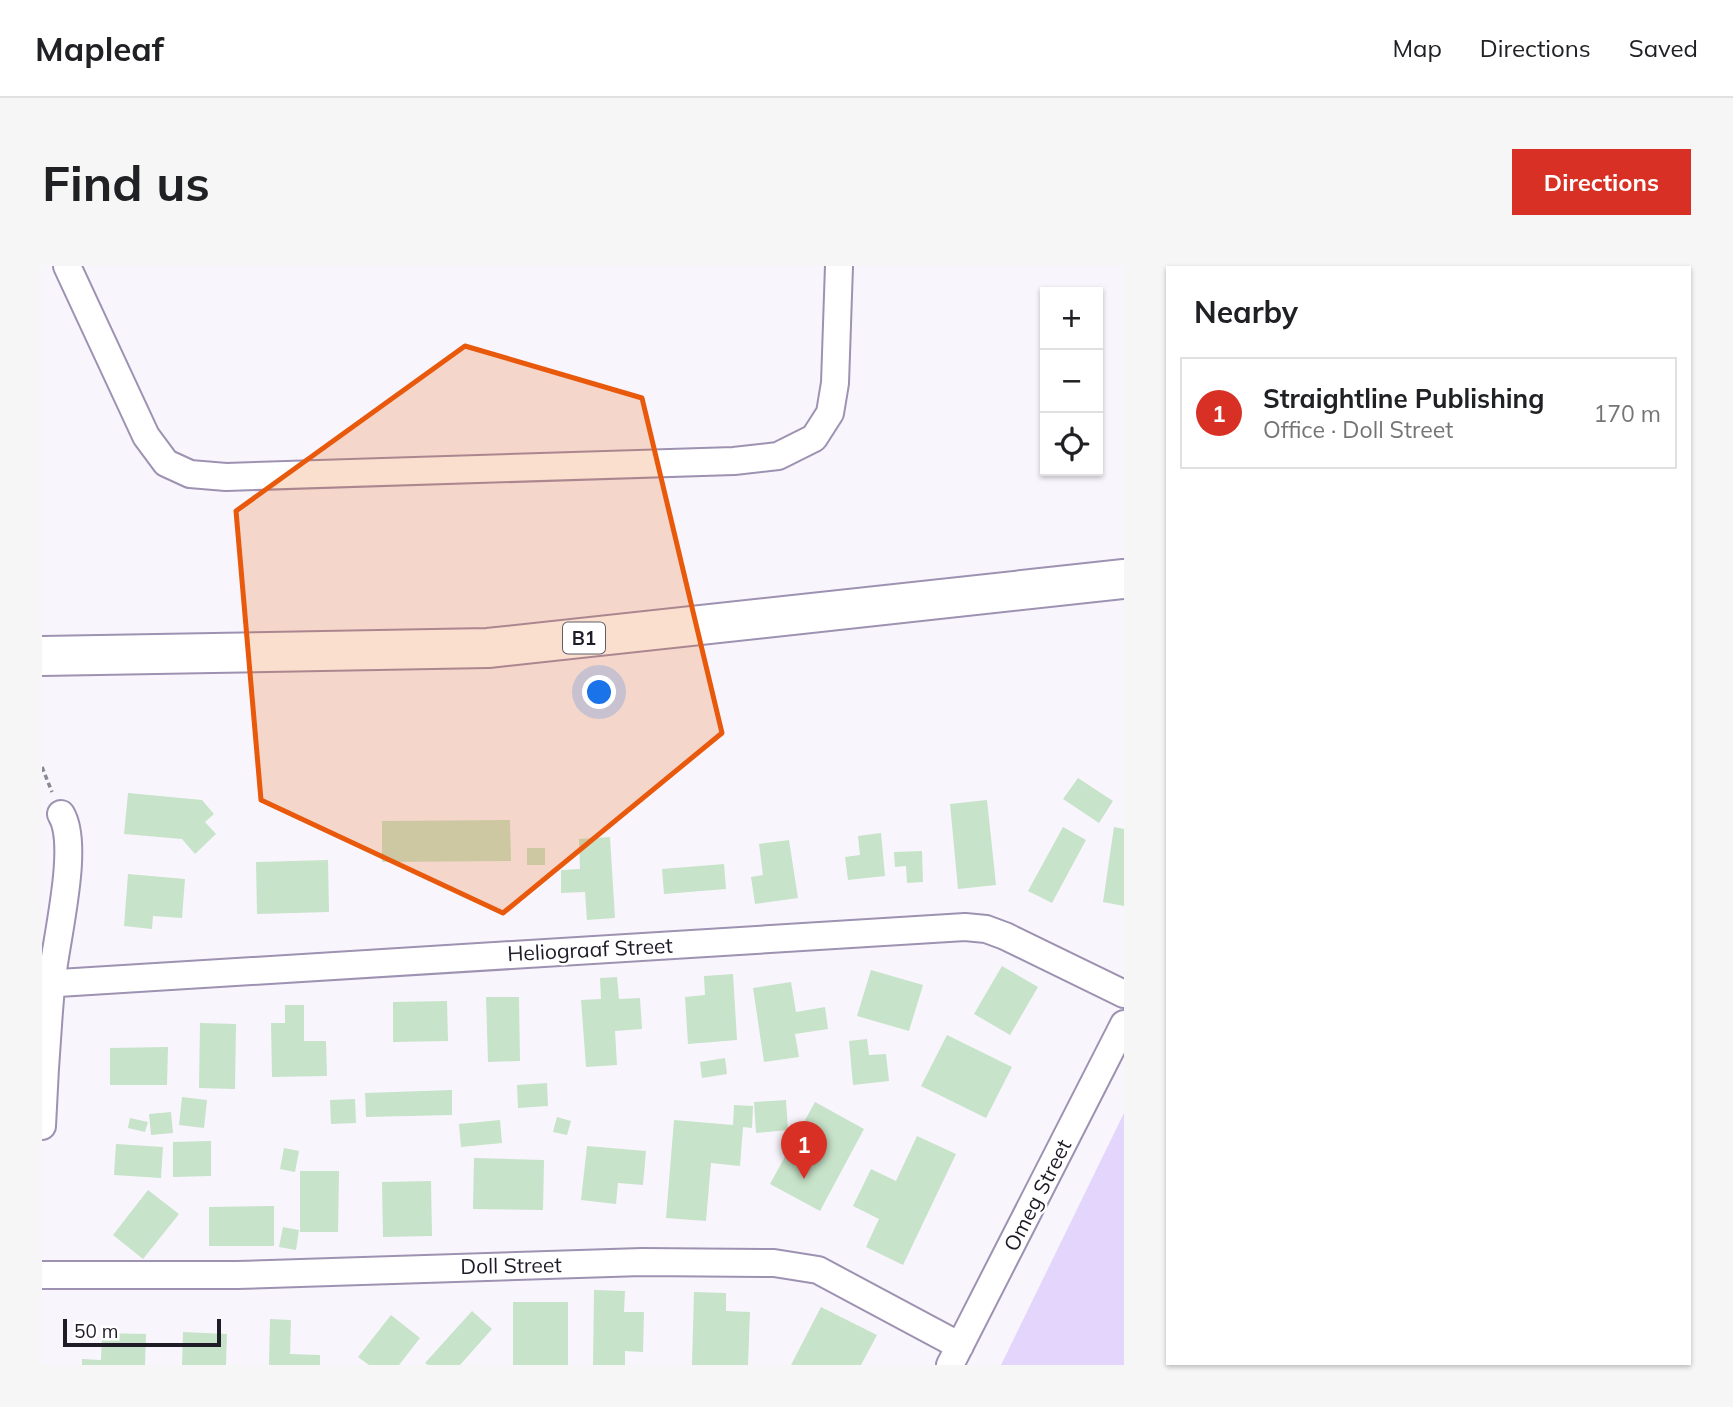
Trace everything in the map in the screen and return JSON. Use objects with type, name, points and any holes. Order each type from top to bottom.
[{"type":"highway","name":"B1","points":[[42,656],[488,648],[1124,579]]},
{"type":"street","points":[[67,266],[146,436],[166,463],[190,474],[226,477],[734,461],[778,456],[814,438],[830,414],[835,383],[839,266]]},
{"type":"street","points":[[42,1126],[46,984],[69,859],[67,824],[61,814]]},
{"type":"street","name":"Heliograaf Street","points":[[46,984],[965,926],[986,929],[1005,936],[1124,994]]},
{"type":"street","name":"Omeg Street","points":[[955,1356],[1124,1024]]},
{"type":"street","name":"Doll Street","points":[[42,1275],[237,1275],[642,1262],[774,1263],[818,1270],[955,1356]]},
{"type":"highlighted area","points":[[465,346],[642,398],[722,733],[503,913],[261,800],[236,511]]},
{"type":"shaded area","points":[[1124,1113],[1124,1365],[1001,1365]]},
{"type":"building","points":[[1078,778],[1113,801],[1099,823],[1063,799]]},
{"type":"building","points":[[128,793],[202,800],[214,814],[205,822],[216,834],[195,854],[182,839],[124,834]]},
{"type":"building","points":[[987,800],[996,885],[958,889],[950,804]]},
{"type":"building","points":[[510,820],[511,861],[382,862],[382,821]]},
{"type":"building","points":[[1063,827],[1086,840],[1052,903],[1028,891]]},
{"type":"building","points":[[1114,827],[1124,829],[1124,906],[1103,902]]},
{"type":"building","points":[[881,833],[885,876],[848,880],[845,857],[860,855],[858,836]]},
{"type":"building","points":[[610,837],[615,918],[587,920],[585,892],[561,893],[561,870],[580,869],[579,839]]},
{"type":"building","points":[[789,840],[798,898],[755,904],[751,877],[763,875],[759,844]]},
{"type":"building","points":[[527,848],[545,848],[545,865],[527,865]]},
{"type":"building","points":[[922,851],[923,882],[907,883],[906,866],[895,867],[894,852]]},
{"type":"building","points":[[328,860],[329,912],[257,914],[256,862]]},
{"type":"building","points":[[724,864],[726,889],[664,894],[662,869]]},
{"type":"building","points":[[128,874],[185,879],[182,918],[153,916],[152,929],[124,926]]},
{"type":"building","points":[[1002,966],[1038,987],[1010,1035],[974,1014]]},
{"type":"building","points":[[871,970],[923,985],[909,1031],[857,1016]]},
{"type":"building","points":[[733,974],[737,1040],[688,1044],[685,997],[705,995],[704,976]]},
{"type":"building","points":[[617,977],[619,999],[640,998],[642,1029],[615,1031],[617,1065],[586,1067],[581,1000],[601,999],[600,978]]},
{"type":"building","points":[[791,982],[796,1012],[825,1007],[828,1029],[795,1034],[799,1057],[764,1062],[753,988]]},
{"type":"building","points":[[486,997],[519,997],[520,1061],[488,1062]]},
{"type":"building","points":[[447,1001],[448,1041],[393,1042],[393,1002]]},
{"type":"building","points":[[285,1005],[304,1005],[304,1041],[326,1041],[327,1076],[272,1077],[271,1023],[285,1023]]},
{"type":"building","points":[[200,1023],[236,1024],[235,1089],[199,1088]]},
{"type":"building","points":[[947,1035],[1012,1067],[986,1118],[921,1086]]},
{"type":"building","points":[[867,1039],[869,1055],[886,1054],[889,1081],[853,1085],[849,1041]]},
{"type":"building","points":[[168,1047],[167,1085],[110,1085],[110,1048]]},
{"type":"building","points":[[725,1058],[727,1074],[702,1078],[700,1062]]},
{"type":"building","points":[[547,1083],[548,1106],[518,1108],[517,1085]]},
{"type":"building","points":[[452,1090],[452,1115],[366,1117],[365,1093]]},
{"type":"building","points":[[182,1097],[207,1100],[204,1128],[179,1125]]},
{"type":"building","points":[[355,1099],[356,1123],[331,1124],[330,1100]]},
{"type":"building","points":[[786,1100],[788,1130],[756,1133],[754,1102]]},
{"type":"building","points":[[815,1102],[864,1129],[820,1211],[770,1184]]},
{"type":"building","points":[[734,1105],[753,1106],[752,1128],[743,1127],[740,1166],[711,1163],[706,1221],[666,1218],[674,1120],[733,1125]]},
{"type":"building","points":[[171,1112],[173,1133],[151,1135],[149,1114]]},
{"type":"building","points":[[557,1117],[571,1121],[567,1135],[553,1132]]},
{"type":"building","points":[[130,1118],[148,1122],[145,1132],[128,1128]]},
{"type":"building","points":[[500,1120],[502,1143],[461,1147],[459,1124]]},
{"type":"building","points":[[917,1136],[956,1154],[903,1265],[866,1247],[879,1219],[853,1206],[871,1169],[896,1181]]},
{"type":"building","points":[[211,1141],[211,1176],[173,1177],[173,1142]]},
{"type":"building","points":[[116,1144],[163,1147],[161,1178],[114,1175]]},
{"type":"building","points":[[587,1146],[646,1151],[643,1185],[618,1183],[616,1204],[581,1200]]},
{"type":"building","points":[[284,1148],[299,1151],[295,1172],[280,1169]]},
{"type":"building","points":[[474,1158],[544,1160],[543,1210],[473,1209]]},
{"type":"building","points":[[300,1171],[339,1171],[338,1232],[300,1232]]},
{"type":"building","points":[[431,1181],[432,1236],[383,1237],[382,1182]]},
{"type":"building","points":[[148,1190],[179,1214],[143,1259],[113,1235]]},
{"type":"building","points":[[274,1206],[274,1246],[209,1246],[209,1207]]},
{"type":"building","points":[[283,1227],[299,1230],[296,1250],[279,1247]]},
{"type":"building","points":[[594,1290],[625,1291],[624,1312],[644,1312],[643,1352],[625,1351],[625,1365],[593,1365]]},
{"type":"building","points":[[694,1292],[726,1293],[726,1311],[750,1312],[748,1365],[692,1365]]},
{"type":"building","points":[[513,1302],[568,1302],[568,1365],[513,1365]]},
{"type":"building","points":[[821,1307],[877,1335],[861,1365],[791,1365]]},
{"type":"building","points":[[472,1311],[492,1329],[460,1365],[425,1363]]},
{"type":"building","points":[[391,1315],[420,1338],[399,1365],[369,1365],[358,1357]]},
{"type":"building","points":[[270,1319],[291,1320],[290,1354],[320,1355],[320,1365],[269,1365]]},
{"type":"building","points":[[183,1332],[227,1334],[226,1365],[182,1365]]},
{"type":"building","points":[[102,1333],[146,1334],[145,1365],[82,1365],[82,1359],[101,1360]]},
{"type":"place","name":"Straightline Publishing","points":[[804,1179]]}]
